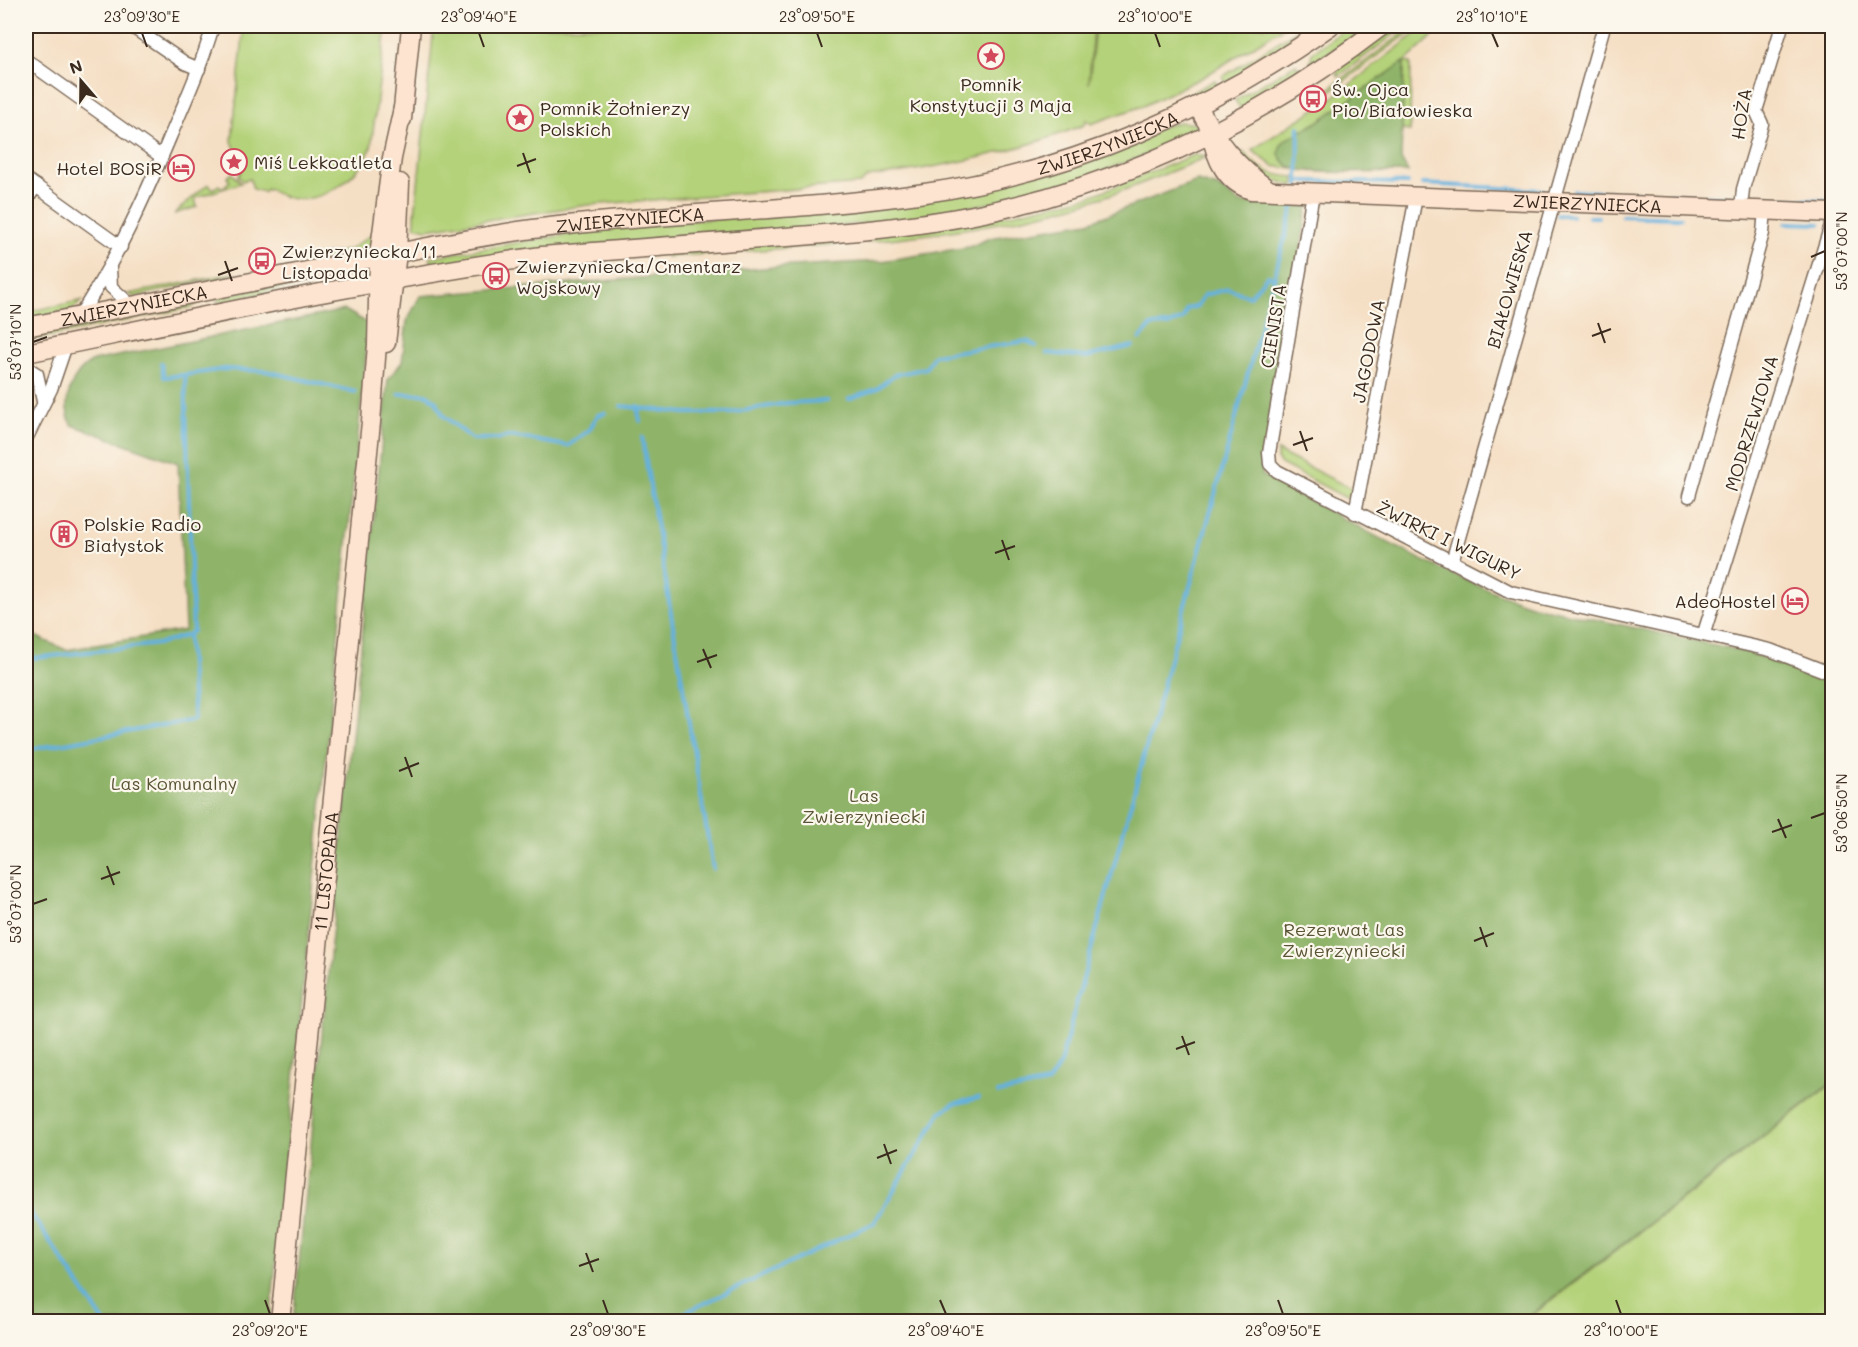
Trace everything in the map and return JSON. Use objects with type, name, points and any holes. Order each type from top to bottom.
[{"type":"main road","name":"11 LISTOPADA","points":[[371,422],[382,371],[388,255],[411,26]]},
{"type":"main road","points":[[1198,106],[1330,26]]},
{"type":"main road","points":[[1211,134],[1317,72],[1382,26]]},
{"type":"main road","points":[[1302,45],[1302,63],[1306,70],[1317,72]]},
{"type":"main road","name":"ZWIERZYNIECKA","points":[[26,327],[388,255],[552,227],[928,193],[980,183],[1074,158],[1131,137],[1198,106],[1211,134],[1216,156],[1233,180],[1251,190],[1833,213]]},
{"type":"main road","name":"ZWIERZYNIECKA","points":[[26,353],[386,281],[542,256],[840,232],[956,218],[1009,207],[1093,183],[1211,134]]},
{"type":"main road","name":"11 LISTOPADA","points":[[280,1322],[371,422],[377,345],[376,308],[386,281]]},
{"type":"main road","points":[[342,290],[355,292],[376,308]]},
{"type":"main road","points":[[198,292],[204,296],[209,307],[199,319]]},
{"type":"street","points":[[131,26],[185,63],[199,69]]},
{"type":"street","points":[[79,317],[121,248],[199,69],[213,26]]},
{"type":"street","name":"BIAŁOWIESKA","points":[[1452,562],[1552,202],[1604,26]]},
{"type":"street","name":"HOŻA","points":[[1741,209],[1743,189],[1762,124],[1756,111],[1782,26]]},
{"type":"street","points":[[26,60],[162,157]]},
{"type":"street","points":[[26,179],[121,248]]},
{"type":"street","points":[[26,201],[36,186]]},
{"type":"street","name":"CIENISTA","points":[[1270,464],[1269,453],[1277,408],[1304,193]]},
{"type":"street","name":"JAGODOWA","points":[[1355,513],[1416,197]]},
{"type":"street","points":[[1689,496],[1763,233],[1765,210]]},
{"type":"street","name":"MODRZEWIOWA","points":[[1704,633],[1833,222]]},
{"type":"street","points":[[110,267],[111,287],[132,306]]},
{"type":"street","points":[[26,439],[51,389],[66,345]]},
{"type":"street","points":[[26,367],[37,374],[43,401]]},
{"type":"street","name":"ŻWIRKI I WIGURY","points":[[1270,464],[1277,471],[1355,513],[1511,592],[1704,633],[1770,650],[1833,674]]},
{"type":"green space","points":[[244,26],[386,26],[371,148],[354,173],[342,184],[328,192],[298,199],[283,196],[269,189],[263,192],[253,189],[250,179],[243,181],[238,176],[241,172],[233,162],[238,156],[232,141]]},
{"type":"green space","points":[[434,26],[1093,26],[1089,84],[1095,26],[1286,26],[1205,76],[1143,106],[1091,124],[1086,120],[1084,125],[1058,135],[978,158],[868,177],[860,184],[588,205],[427,229],[415,226],[415,214]]},
{"type":"green space","points":[[1304,26],[1318,26],[1226,83],[1222,77]]},
{"type":"green space","points":[[1349,26],[1373,26],[1310,64],[1312,53]]},
{"type":"green space","points":[[1393,26],[1405,26],[1339,76],[1336,73],[1344,63]]},
{"type":"green space","points":[[1413,26],[1418,26],[1321,98],[1319,96]]},
{"type":"green space","points":[[1426,26],[1444,26],[1405,62],[1411,63],[1410,131],[1402,130],[1404,63],[1316,123],[1285,140],[1284,162],[1293,169],[1273,166],[1252,150],[1332,98]]},
{"type":"green space","points":[[1404,62],[1401,159],[1408,172],[1314,172],[1292,168],[1283,161],[1279,155],[1280,147],[1285,140],[1316,123]]},
{"type":"green space","points":[[1296,64],[1302,74],[1242,111],[1235,100]]},
{"type":"green space","points":[[1215,80],[1219,87],[1168,110],[1167,106]]},
{"type":"green space","points":[[1180,122],[1196,124],[1198,129],[1195,134],[1165,148],[1045,192],[909,219],[432,265],[430,257],[615,227],[883,205]]},
{"type":"green space","points":[[1243,152],[1267,171],[1295,177],[1294,186],[1266,177],[1238,155]]},
{"type":"green space","points":[[1194,155],[1206,157],[1107,196],[1023,218],[973,228],[820,246],[666,257],[666,253],[979,221],[1088,197]]},
{"type":"green space","points":[[232,173],[241,183],[195,198],[197,207],[174,214],[208,184],[213,189],[219,185],[222,188],[230,181],[227,178]]},
{"type":"green space","name":"Las Zwierzyniecki","points":[[1197,181],[1218,187],[1240,203],[1308,206],[1262,475],[1429,563],[1498,593],[1534,606],[1747,652],[1832,684],[1832,1083],[1523,1321],[293,1322],[388,379],[402,362],[407,321],[420,296],[775,267],[882,261],[969,247],[990,238],[1089,222]]},
{"type":"green space","points":[[378,230],[372,243],[357,253],[334,258],[290,261],[349,250]]},
{"type":"green space","points":[[235,273],[214,281],[209,280],[134,297],[128,294]]},
{"type":"green space","points":[[335,273],[336,278],[217,302],[220,296]]},
{"type":"green space","points":[[84,300],[71,310],[26,319],[26,312]]},
{"type":"green space","points":[[200,301],[192,307],[26,341],[26,335]]},
{"type":"green space","name":"Las Komunalny","points":[[345,310],[369,324],[270,1321],[26,1322],[26,632],[66,650],[185,630],[178,463],[72,425],[67,407],[70,389],[79,373],[93,361]]},
{"type":"green space","points":[[1277,451],[1354,490],[1352,495],[1346,498],[1281,464],[1277,459]]},
{"type":"green space","points":[[1832,1084],[1832,1321],[1525,1321]]},
{"type":"waterway","points":[[1298,186],[1299,127]]},
{"type":"waterway","points":[[1299,181],[1408,183]]},
{"type":"waterway","points":[[1422,184],[1543,190]]},
{"type":"waterway","points":[[1574,191],[1610,192]]},
{"type":"waterway","points":[[1623,193],[1654,194]]},
{"type":"waterway","points":[[1665,194],[1692,196]]},
{"type":"waterway","points":[[1706,196],[1736,197]]},
{"type":"waterway","points":[[998,1093],[1048,1083],[1060,1064],[1296,197]]},
{"type":"waterway","points":[[1747,197],[1759,198]]},
{"type":"waterway","points":[[1763,198],[1828,201]]},
{"type":"waterway","points":[[1557,215],[1572,216]]},
{"type":"waterway","points":[[1622,216],[1680,218]]},
{"type":"waterway","points":[[1589,217],[1598,217]]},
{"type":"waterway","points":[[1786,223],[1820,224]]},
{"type":"waterway","points":[[1140,339],[1151,326],[1168,325],[1183,319],[1187,309],[1197,306],[1204,295],[1228,289],[1250,296],[1267,276],[1275,277]]},
{"type":"waterway","points":[[849,399],[878,388],[894,375],[926,368],[934,355],[1027,341],[1036,346]]},
{"type":"waterway","points":[[1047,353],[1086,357],[1133,346]]},
{"type":"waterway","points":[[161,363],[164,377],[185,375]]},
{"type":"waterway","points":[[26,750],[194,720],[188,635],[193,631],[185,375],[225,369],[266,371],[355,392]]},
{"type":"waterway","points":[[399,394],[426,394],[436,401],[443,415],[472,439],[498,439],[510,436],[568,446],[589,430],[598,415],[605,413]]},
{"type":"waterway","points":[[621,406],[685,413],[730,413],[787,403],[827,401]]},
{"type":"waterway","points":[[637,406],[640,421]]},
{"type":"waterway","points":[[642,437],[713,869]]},
{"type":"waterway","points":[[26,659],[158,644],[188,635]]},
{"type":"waterway","points":[[665,1322],[874,1223],[941,1112],[953,1104],[978,1098]]},
{"type":"waterway","points":[[26,1206],[104,1322]]},
{"type":"place","name":"Pomnik Konstytucji 3 Maja","points":[[991,56]]},
{"type":"place","name":"Św. Ojca Pio/Białowieska","points":[[1313,99]]},
{"type":"place","name":"Pomnik Żołnierzy Polskich","points":[[520,118]]},
{"type":"place","name":"Miś Lekkoatleta","points":[[234,162]]},
{"type":"place","name":"Hotel BOSiR","points":[[181,168]]},
{"type":"place","name":"Zwierzyniecka/11 Listopada","points":[[262,261]]},
{"type":"place","name":"Zwierzyniecka/Cmentarz Wojskowy","points":[[496,276]]},
{"type":"place","name":"Polskie Radio Białystok","points":[[64,534]]},
{"type":"place","name":"AdeoHostel","points":[[1795,601]]},
{"type":"park label","name":"Rezerwat Las Zwierzyniecki","points":[[1344,939]]}]
